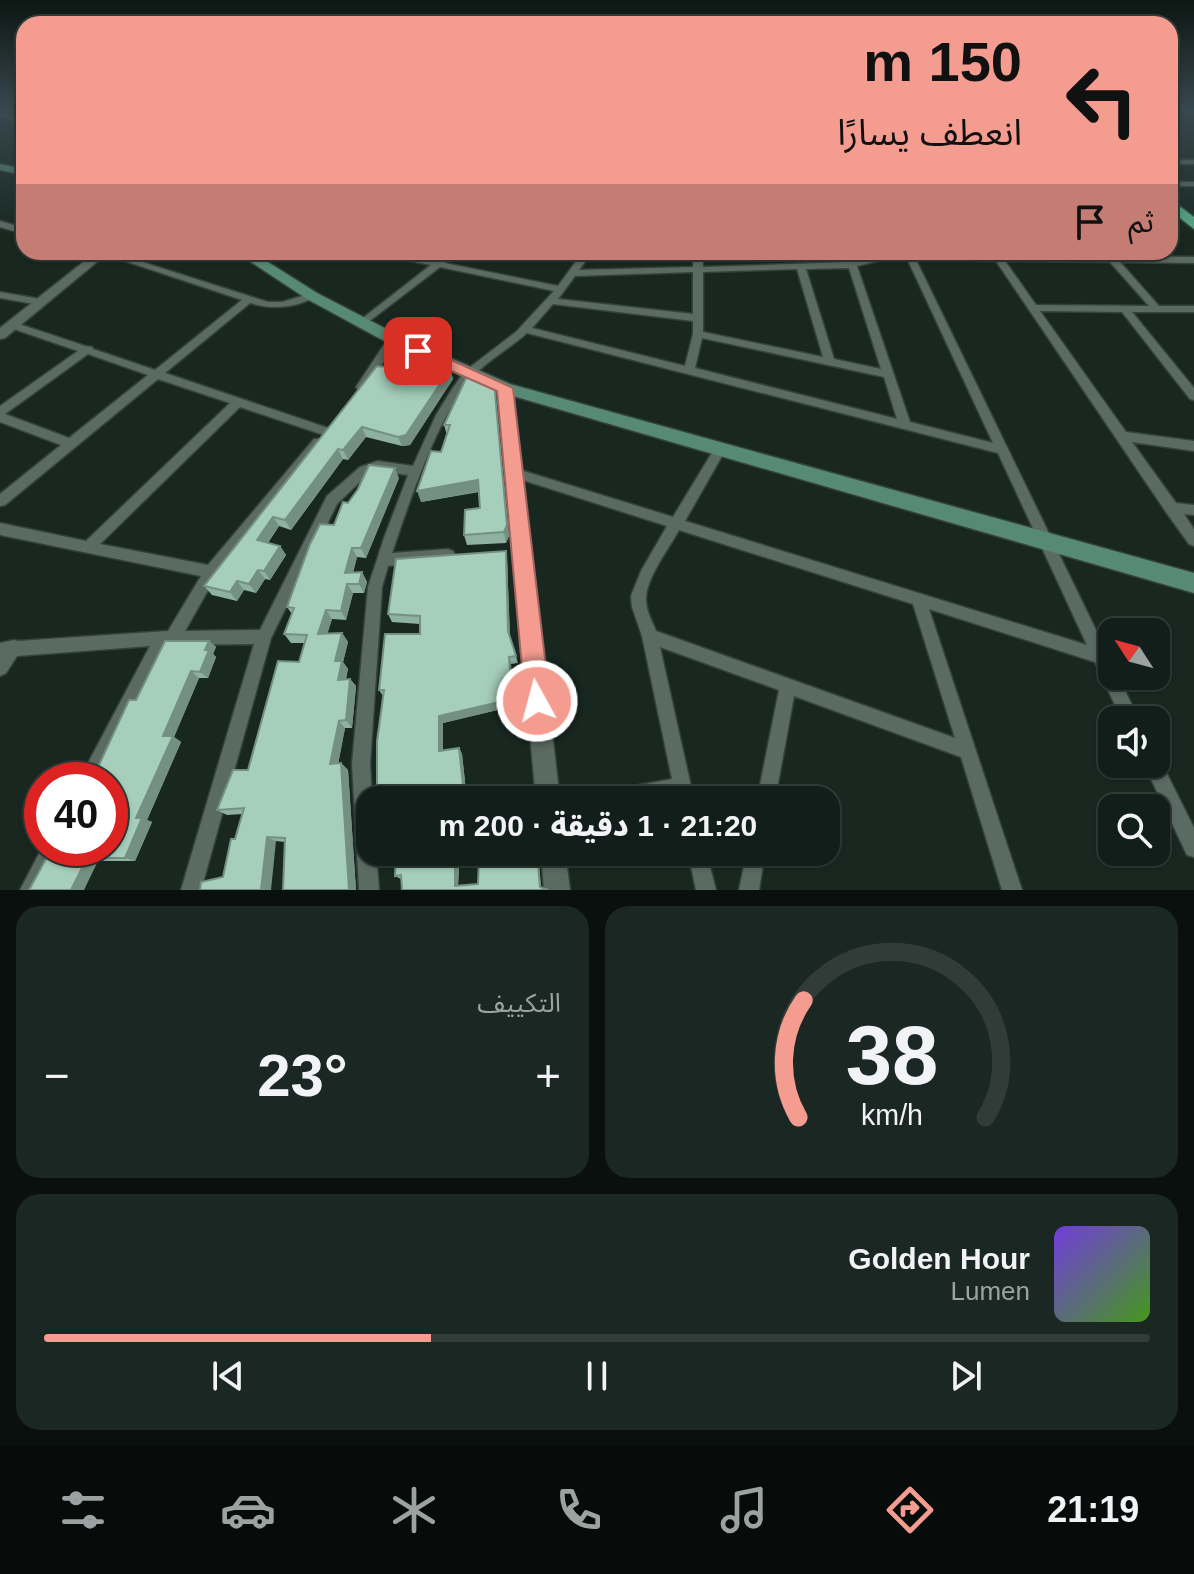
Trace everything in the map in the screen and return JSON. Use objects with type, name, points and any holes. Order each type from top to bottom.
[{"type":"main road","points":[[1178,194],[1194,211]]},
{"type":"main road","points":[[1178,210],[1194,225]]},
{"type":"main road","points":[[256,260],[312,296],[393,339],[505,388],[1194,583]]},
{"type":"street","points":[[0,335],[92,260]]},
{"type":"street","points":[[126,260],[248,300],[283,305],[312,296]]},
{"type":"street","points":[[416,260],[556,295],[698,318]]},
{"type":"street","points":[[363,323],[444,260]]},
{"type":"street","points":[[363,786],[361,764],[375,587],[417,471],[456,392],[469,374],[525,329],[582,260]]},
{"type":"street","points":[[689,370],[698,334],[698,260]]},
{"type":"street","points":[[850,260],[905,425]]},
{"type":"street","points":[[572,273],[852,265],[877,260]]},
{"type":"street","points":[[910,260],[1098,652]]},
{"type":"street","points":[[1000,260],[1194,540]]},
{"type":"street","points":[[1056,260],[1194,260]]},
{"type":"street","points":[[1114,261],[1156,308]]},
{"type":"street","points":[[801,267],[830,362]]},
{"type":"street","points":[[0,295],[40,302]]},
{"type":"street","points":[[0,501],[248,300]]},
{"type":"street","points":[[1032,308],[1194,309]]},
{"type":"street","points":[[1125,309],[1194,396]]},
{"type":"street","points":[[12,325],[238,402],[331,426],[211,572],[167,638],[98,762]]},
{"type":"street","points":[[525,329],[999,449]]},
{"type":"street","points":[[698,334],[887,374]]},
{"type":"street","points":[[352,399],[393,339]]},
{"type":"street","points":[[0,414],[88,349]]},
{"type":"street","points":[[505,388],[514,473],[512,551],[547,786]]},
{"type":"street","points":[[90,545],[238,402]]},
{"type":"street","points":[[0,414],[69,443]]},
{"type":"street","points":[[1122,436],[1194,446]]},
{"type":"street","points":[[682,786],[650,636],[638,596],[675,524],[720,449]]},
{"type":"street","points":[[191,890],[264,637],[332,500],[342,487],[364,470],[378,466],[417,471]]},
{"type":"street","points":[[514,473],[920,603],[1098,655]]},
{"type":"street","points":[[1171,508],[1194,510]]},
{"type":"street","points":[[0,529],[211,572]]},
{"type":"street","points":[[383,560],[459,555]]},
{"type":"street","points":[[920,603],[1012,890]]},
{"type":"street","points":[[650,636],[965,750]]},
{"type":"street","points":[[0,668],[7,648],[167,638],[264,637]]},
{"type":"street","points":[[769,786],[788,685]]},
{"type":"street","points":[[1160,778],[1194,848]]},
{"type":"street","points":[[30,890],[43,866]]},
{"type":"street","points":[[368,866],[369,890]]},
{"type":"street","points":[[554,866],[557,890]]},
{"type":"street","points":[[700,866],[706,890]]},
{"type":"street","points":[[749,890],[753,866]]},
{"type":"building","points":[[411,357],[450,369],[406,435],[398,437],[362,427],[343,450],[338,449],[285,520],[273,517],[257,540],[280,546],[264,571],[258,570],[249,584],[237,581],[230,592],[204,586],[377,366],[402,369]]},
{"type":"building","points":[[469,372],[494,382],[507,525],[504,532],[464,535],[465,510],[480,508],[478,480],[417,491],[431,451],[441,452],[450,425],[444,425]]},
{"type":"building","points":[[369,465],[395,468],[361,548],[352,548],[345,573],[362,572],[359,584],[347,584],[341,611],[326,610],[318,634],[342,633],[335,661],[342,661],[338,680],[350,679],[346,720],[339,721],[330,764],[341,763],[349,890],[283,890],[285,838],[267,837],[261,890],[200,890],[201,882],[223,877],[231,839],[235,839],[244,808],[217,810],[233,770],[248,770],[278,661],[299,662],[307,635],[284,634],[294,608],[287,607],[310,544],[320,524],[334,525],[343,502],[348,503],[358,489]]},
{"type":"building","points":[[506,551],[508,631],[516,656],[509,657],[512,689],[507,689],[508,700],[439,716],[439,751],[459,748],[463,785],[377,786],[377,741],[384,690],[379,690],[385,634],[420,634],[420,616],[388,614],[396,559]]},
{"type":"building","points":[[165,641],[209,641],[205,650],[209,650],[200,672],[191,671],[163,736],[173,736],[136,818],[142,818],[128,851],[128,762],[100,762],[129,700],[136,700]]},
{"type":"building","points":[[42,866],[83,866],[71,890],[29,890]]},
{"type":"building","points":[[395,866],[455,866],[455,886],[478,884],[479,866],[538,866],[540,887],[548,890],[402,890],[401,875],[395,876]]},
{"type":"route","points":[[418,351],[505,388],[537,701]]}]
